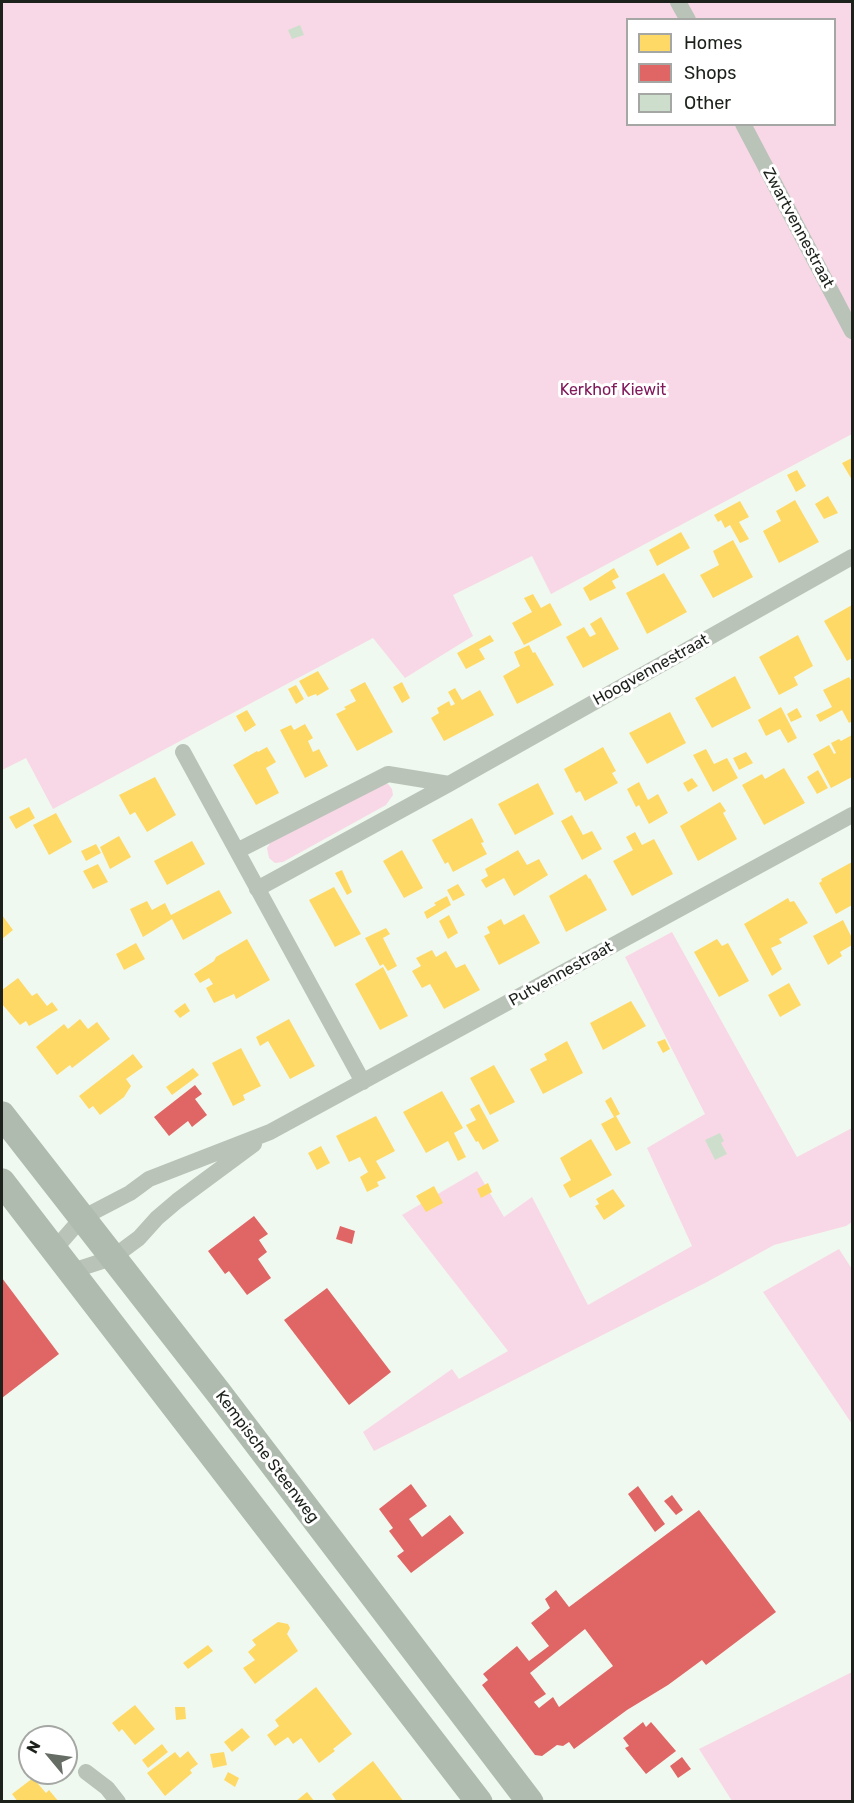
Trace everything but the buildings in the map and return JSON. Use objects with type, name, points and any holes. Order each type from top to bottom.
[{"type":"main road","name":"Kempische Steenweg","points":[[2,1115],[218,1392],[530,1802]]},
{"type":"main road","points":[[2,1182],[479,1802]]},
{"type":"street","points":[[678,2],[687,18]]},
{"type":"street","name":"Zwartvennestraat","points":[[744,126],[852,331]]},
{"type":"street","name":"Hoogvennestraat","points":[[256,889],[449,784],[852,557]]},
{"type":"street","points":[[183,752],[363,1083]]},
{"type":"street","points":[[237,851],[388,774],[449,784]]},
{"type":"street","name":"Putvennestraat","points":[[270,1132],[177,1201],[139,1238],[112,1258],[62,1261],[82,1218],[130,1193],[149,1179],[270,1132],[852,815]]},
{"type":"street","points":[[86,1772],[107,1788],[118,1802]]},
{"type":"green space","name":"Kerkhof Kiewit","points":[[2,2],[852,2],[852,434],[551,594],[532,556],[453,595],[473,636],[405,678],[373,638],[53,809],[26,758],[2,770]]},
{"type":"green space","points":[[381,784],[388,784],[392,789],[393,795],[386,805],[283,862],[275,863],[269,858],[267,848],[270,843]]},
{"type":"green space","points":[[672,932],[797,1157],[852,1128],[852,1222],[846,1226],[774,1245],[707,1282],[374,1451],[363,1432],[452,1369],[459,1379],[508,1351],[402,1215],[477,1171],[504,1217],[532,1197],[588,1305],[692,1246],[647,1148],[705,1114],[625,957]]},
{"type":"green space","points":[[839,1249],[852,1269],[852,1424],[763,1292]]},
{"type":"green space","points":[[852,1672],[852,1801],[732,1801],[699,1749]]}]
